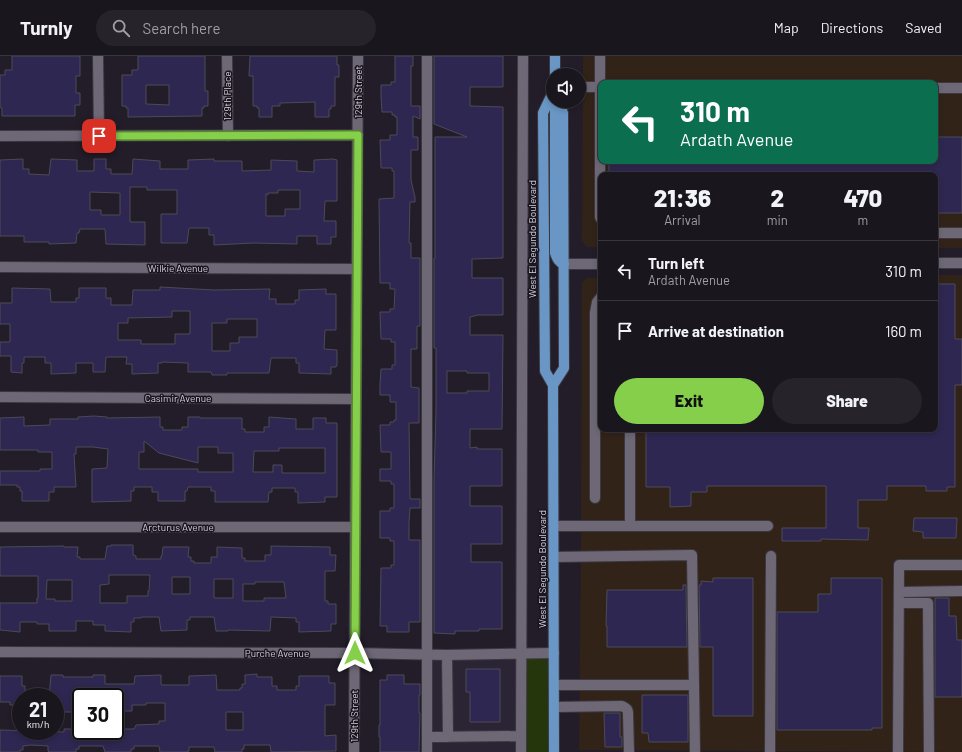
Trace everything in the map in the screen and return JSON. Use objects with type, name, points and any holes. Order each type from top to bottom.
[{"type":"main road","points":[[555,56],[555,68]]},
{"type":"main road","name":"West El Segundo Boulevard","points":[[546,107],[543,113],[545,370],[553,385],[554,752]]},
{"type":"main road","points":[[555,108],[555,253],[560,263],[564,264]]},
{"type":"main road","points":[[553,385],[564,368],[563,113],[561,108]]},
{"type":"street","points":[[98,56],[99,136]]},
{"type":"street","name":"129th Place","points":[[227,56],[228,136]]},
{"type":"street","name":"129th Street","points":[[354,752],[358,56]]},
{"type":"street","points":[[427,56],[427,752]]},
{"type":"street","points":[[521,752],[524,56]]},
{"type":"street","points":[[600,56],[600,80]]},
{"type":"street","points":[[586,87],[598,87]]},
{"type":"street","points":[[938,88],[962,88]]},
{"type":"street","points":[[0,136],[358,135]]},
{"type":"street","points":[[938,233],[962,233]]},
{"type":"street","points":[[938,263],[962,264]]},
{"type":"street","points":[[564,264],[598,264]]},
{"type":"street","name":"Wilkie Avenue","points":[[0,267],[357,270]]},
{"type":"street","points":[[595,498],[595,313],[596,302],[598,300]]},
{"type":"street","name":"Casimir Avenue","points":[[0,397],[356,400]]},
{"type":"street","points":[[630,432],[630,526]]},
{"type":"street","name":"Arcturus Avenue","points":[[0,527],[355,526]]},
{"type":"street","points":[[554,526],[768,526]]},
{"type":"street","points":[[554,557],[692,555],[695,752]]},
{"type":"street","points":[[770,752],[772,556]]},
{"type":"street","points":[[898,752],[899,565],[962,565]]},
{"type":"street","points":[[899,592],[962,591]]},
{"type":"street","points":[[899,603],[928,603],[929,752]]},
{"type":"street","name":"Purche Avenue","points":[[0,652],[355,653],[448,655],[554,653]]},
{"type":"street","points":[[448,655],[448,737]]},
{"type":"street","points":[[554,685],[694,685]]},
{"type":"street","points":[[554,706],[626,707],[628,709],[630,752]]},
{"type":"street","points":[[427,737],[521,736]]},
{"type":"shaded area","points":[[583,56],[962,56],[962,248],[938,248],[938,172],[598,172],[598,247],[587,247],[582,241],[583,108],[586,108],[586,68],[583,68]]},
{"type":"shaded area","points":[[938,275],[962,275],[962,752],[579,750],[582,283],[587,278],[598,278],[598,432],[938,432]]},
{"type":"shaded area","points":[[428,654],[522,654],[521,752],[427,752]]},
{"type":"green space","points":[[554,653],[554,752],[521,752],[522,654]]},
{"type":"building","points":[[12,56],[80,56],[80,76],[76,76],[76,93],[80,93],[80,105],[75,105],[75,116],[2,116],[2,108],[0,106],[0,75],[5,75],[5,70],[12,70]]},
{"type":"building","points":[[138,56],[205,56],[205,91],[208,91],[208,106],[204,106],[204,108],[202,108],[202,116],[128,117],[128,108],[126,108],[126,106],[122,106],[122,75],[132,75],[132,70],[138,70]],"holes":[[[146,85],[169,85],[169,105],[146,104]]]},
{"type":"building","points":[[250,56],[337,56],[339,77],[335,77],[335,106],[331,106],[331,109],[329,109],[329,117],[315,117],[315,102],[280,103],[280,106],[272,106],[272,117],[259,117],[259,108],[257,108],[257,106],[253,106],[253,76],[249,76]]},
{"type":"building","points":[[395,56],[413,56],[413,66],[411,66],[411,106],[420,106],[420,119],[413,116],[413,137],[418,137],[418,150],[411,150],[411,180],[415,202],[410,202],[409,243],[411,243],[411,258],[420,258],[420,326],[417,326],[417,349],[411,349],[411,387],[419,388],[419,423],[409,423],[410,499],[420,499],[420,508],[410,508],[409,540],[420,540],[420,622],[409,622],[409,632],[387,632],[387,626],[380,626],[381,568],[391,568],[391,565],[394,565],[394,541],[390,541],[390,538],[380,538],[380,511],[390,511],[390,508],[394,508],[394,484],[391,484],[391,481],[380,481],[380,469],[391,469],[391,452],[381,452],[380,425],[390,425],[390,422],[394,422],[394,420],[396,420],[396,402],[390,402],[390,395],[380,395],[381,369],[392,369],[392,365],[395,365],[395,342],[391,342],[391,339],[381,339],[380,312],[390,312],[390,309],[394,309],[395,289],[390,289],[390,283],[380,283],[379,199],[394,198],[394,171],[392,171],[392,168],[381,168],[380,140],[390,140],[390,135],[397,135],[397,117],[392,115],[392,112],[382,112],[381,85],[391,85],[391,82],[395,82]]},
{"type":"building","points":[[434,56],[503,56],[503,87],[470,87],[470,106],[503,107],[503,258],[472,259],[472,278],[503,278],[503,315],[478,315],[470,317],[470,335],[503,335],[502,429],[470,429],[470,448],[477,447],[477,449],[502,449],[502,486],[470,486],[470,506],[502,506],[502,544],[471,544],[471,562],[502,562],[502,629],[455,631],[455,634],[434,633],[434,480],[436,411],[436,348],[434,348],[435,137],[467,137],[434,124]],"holes":[[[447,371],[467,371],[467,373],[489,373],[489,391],[447,393]]]},
{"type":"building","points":[[938,137],[962,137],[962,213],[938,213],[938,172],[609,172],[609,164],[938,164]]},
{"type":"building","points":[[23,159],[23,169],[29,169],[29,174],[49,175],[51,159],[77,160],[77,171],[94,171],[94,159],[106,159],[106,169],[111,169],[111,174],[132,174],[133,159],[160,161],[160,169],[188,169],[188,160],[214,159],[214,161],[242,161],[242,171],[271,170],[271,160],[297,161],[297,171],[314,172],[314,160],[333,159],[337,160],[337,201],[325,201],[324,221],[336,221],[336,237],[331,237],[331,244],[317,244],[317,236],[297,236],[297,244],[254,243],[214,245],[214,235],[209,235],[209,228],[189,228],[187,243],[161,243],[161,214],[177,214],[177,190],[147,190],[147,187],[130,187],[130,222],[145,222],[145,245],[106,244],[105,229],[80,229],[79,233],[77,233],[76,243],[49,244],[49,242],[24,242],[24,236],[0,236],[0,160]],"holes":[[[278,190],[300,190],[300,209],[285,209],[285,216],[266,216],[266,194],[278,193]],[[90,192],[120,193],[120,215],[101,215],[101,210],[90,210]]]},
{"type":"building","points":[[938,284],[955,284],[955,339],[962,339],[962,385],[955,385],[955,487],[947,487],[947,491],[926,491],[926,486],[887,486],[887,500],[858,500],[858,528],[869,528],[868,540],[821,539],[821,541],[782,541],[782,528],[826,528],[826,486],[707,486],[707,492],[691,492],[691,506],[670,507],[670,487],[646,487],[646,432],[938,432]]},
{"type":"building","points":[[160,287],[214,290],[270,289],[269,299],[276,299],[276,304],[295,304],[295,300],[299,300],[299,290],[326,289],[326,294],[336,294],[336,330],[325,330],[324,349],[337,350],[337,365],[336,367],[331,367],[331,374],[299,373],[299,363],[296,363],[296,358],[271,358],[269,373],[227,373],[227,375],[212,375],[211,372],[188,372],[188,363],[162,362],[158,363],[158,373],[132,374],[132,364],[126,364],[127,357],[106,357],[105,372],[93,372],[93,363],[76,363],[76,373],[51,374],[51,363],[45,363],[45,357],[24,357],[24,363],[22,363],[22,373],[11,372],[11,356],[0,356],[0,342],[10,342],[10,324],[0,324],[0,303],[12,303],[12,288],[50,289],[51,302],[76,302],[76,298],[79,298],[79,288],[106,288],[106,298],[111,298],[111,305],[132,305],[133,290],[160,290]],"holes":[[[172,311],[190,311],[190,334],[175,334],[175,344],[141,344],[141,340],[118,340],[118,323],[128,323],[128,318],[172,317]],[[227,319],[257,319],[257,337],[239,337],[239,343],[230,343],[230,351],[212,351],[212,323],[227,323]]]},
{"type":"building","points":[[24,417],[24,426],[50,425],[50,419],[78,419],[78,417],[160,417],[160,427],[163,427],[163,430],[182,430],[182,427],[188,427],[188,417],[242,418],[242,429],[245,429],[245,432],[264,432],[264,427],[269,427],[269,417],[296,419],[296,429],[313,429],[313,418],[326,418],[326,423],[337,423],[337,497],[325,497],[325,502],[298,503],[298,492],[295,492],[295,488],[272,488],[272,492],[269,492],[268,502],[215,502],[215,491],[211,491],[211,487],[188,487],[187,491],[185,491],[185,501],[158,501],[158,492],[152,492],[152,487],[134,487],[134,491],[131,491],[131,501],[92,502],[92,469],[107,468],[108,449],[93,447],[76,447],[76,454],[74,454],[76,487],[54,487],[54,492],[49,492],[49,501],[22,501],[22,491],[20,491],[20,487],[17,487],[17,485],[0,485],[0,471],[40,471],[40,469],[52,469],[52,452],[38,452],[38,450],[0,450],[0,418]],"holes":[[[144,441],[159,453],[198,463],[198,447],[218,447],[218,453],[233,453],[233,472],[198,472],[198,469],[139,469],[139,452],[144,452]],[[279,448],[325,448],[325,473],[282,473],[282,465],[273,465],[273,472],[253,472],[254,451],[279,451]]]},
{"type":"building","points":[[914,518],[957,518],[956,538],[923,538],[923,532],[913,531]]},
{"type":"building","points":[[133,545],[133,555],[136,556],[136,559],[161,559],[163,547],[189,547],[188,557],[191,557],[191,561],[194,561],[194,563],[211,563],[211,557],[217,557],[217,547],[242,548],[242,558],[245,558],[245,561],[265,561],[265,555],[271,555],[271,546],[330,547],[330,555],[336,555],[335,571],[325,571],[325,601],[328,601],[328,604],[336,604],[336,624],[331,624],[331,631],[299,632],[299,622],[296,622],[296,618],[271,617],[270,631],[216,631],[214,617],[190,617],[190,620],[187,620],[187,630],[161,631],[159,617],[141,617],[134,618],[134,622],[131,622],[131,632],[105,631],[105,625],[93,625],[93,621],[76,621],[76,631],[49,631],[49,624],[37,624],[37,622],[20,622],[20,632],[0,630],[0,603],[37,603],[38,576],[0,576],[0,547],[78,547],[77,557],[80,557],[80,559],[105,559],[107,546]],"holes":[[[109,575],[150,575],[148,596],[127,596],[127,603],[100,603],[100,585],[109,584]],[[172,577],[190,577],[190,594],[172,594]],[[214,579],[233,579],[233,598],[214,598]],[[47,580],[72,580],[72,601],[55,601],[55,599],[46,599]],[[255,582],[284,582],[286,598],[264,598],[264,601],[243,601],[243,584],[255,584]]]},
{"type":"building","points":[[713,578],[753,578],[753,716],[713,716],[713,647],[700,647],[699,585],[701,585],[701,581],[713,582]]},
{"type":"building","points":[[831,578],[882,578],[882,728],[872,728],[872,730],[777,730],[777,612],[818,612],[818,594],[831,594]]},
{"type":"building","points":[[683,585],[686,585],[687,647],[607,647],[607,590],[683,590]]},
{"type":"building","points":[[935,598],[949,598],[949,616],[956,616],[957,640],[962,640],[962,697],[935,697]]},
{"type":"building","points":[[466,669],[500,669],[500,722],[470,722],[470,692],[466,692]]},
{"type":"building","points":[[257,674],[257,677],[272,677],[272,686],[277,686],[277,690],[296,690],[296,686],[299,686],[299,676],[329,676],[329,683],[335,683],[335,705],[325,705],[325,736],[336,735],[336,751],[271,752],[270,745],[244,745],[242,752],[215,752],[214,747],[189,747],[189,751],[186,752],[160,752],[159,746],[134,746],[134,749],[131,749],[131,752],[105,752],[103,746],[79,746],[79,749],[76,749],[76,752],[49,752],[48,746],[31,745],[23,746],[23,750],[20,750],[20,752],[0,752],[0,730],[12,730],[12,740],[64,740],[64,729],[72,729],[72,740],[124,740],[124,729],[134,729],[136,725],[159,724],[159,721],[165,721],[165,703],[132,705],[132,711],[124,711],[124,688],[72,688],[72,712],[64,712],[64,688],[50,688],[51,675],[63,675],[63,677],[93,677],[93,675],[105,675],[105,684],[134,684],[135,676],[161,675],[162,685],[189,685],[189,676],[216,675],[217,690],[240,690],[240,688],[242,688],[242,684],[245,684],[245,675]],"holes":[[[226,712],[243,712],[243,730],[226,730]]]},
{"type":"building","points":[[387,675],[404,675],[404,684],[420,684],[419,752],[380,752],[380,680],[387,680]]},
{"type":"building","points":[[0,676],[22,676],[22,686],[25,686],[25,688],[12,688],[12,705],[10,705],[10,702],[0,702]]},
{"type":"building","points":[[642,695],[688,695],[688,742],[649,742],[648,733],[642,733]]},
{"type":"building","points":[[604,713],[620,713],[620,737],[622,737],[622,747],[605,747]]},
{"type":"route","points":[[99,136],[358,135],[355,653]]}]
